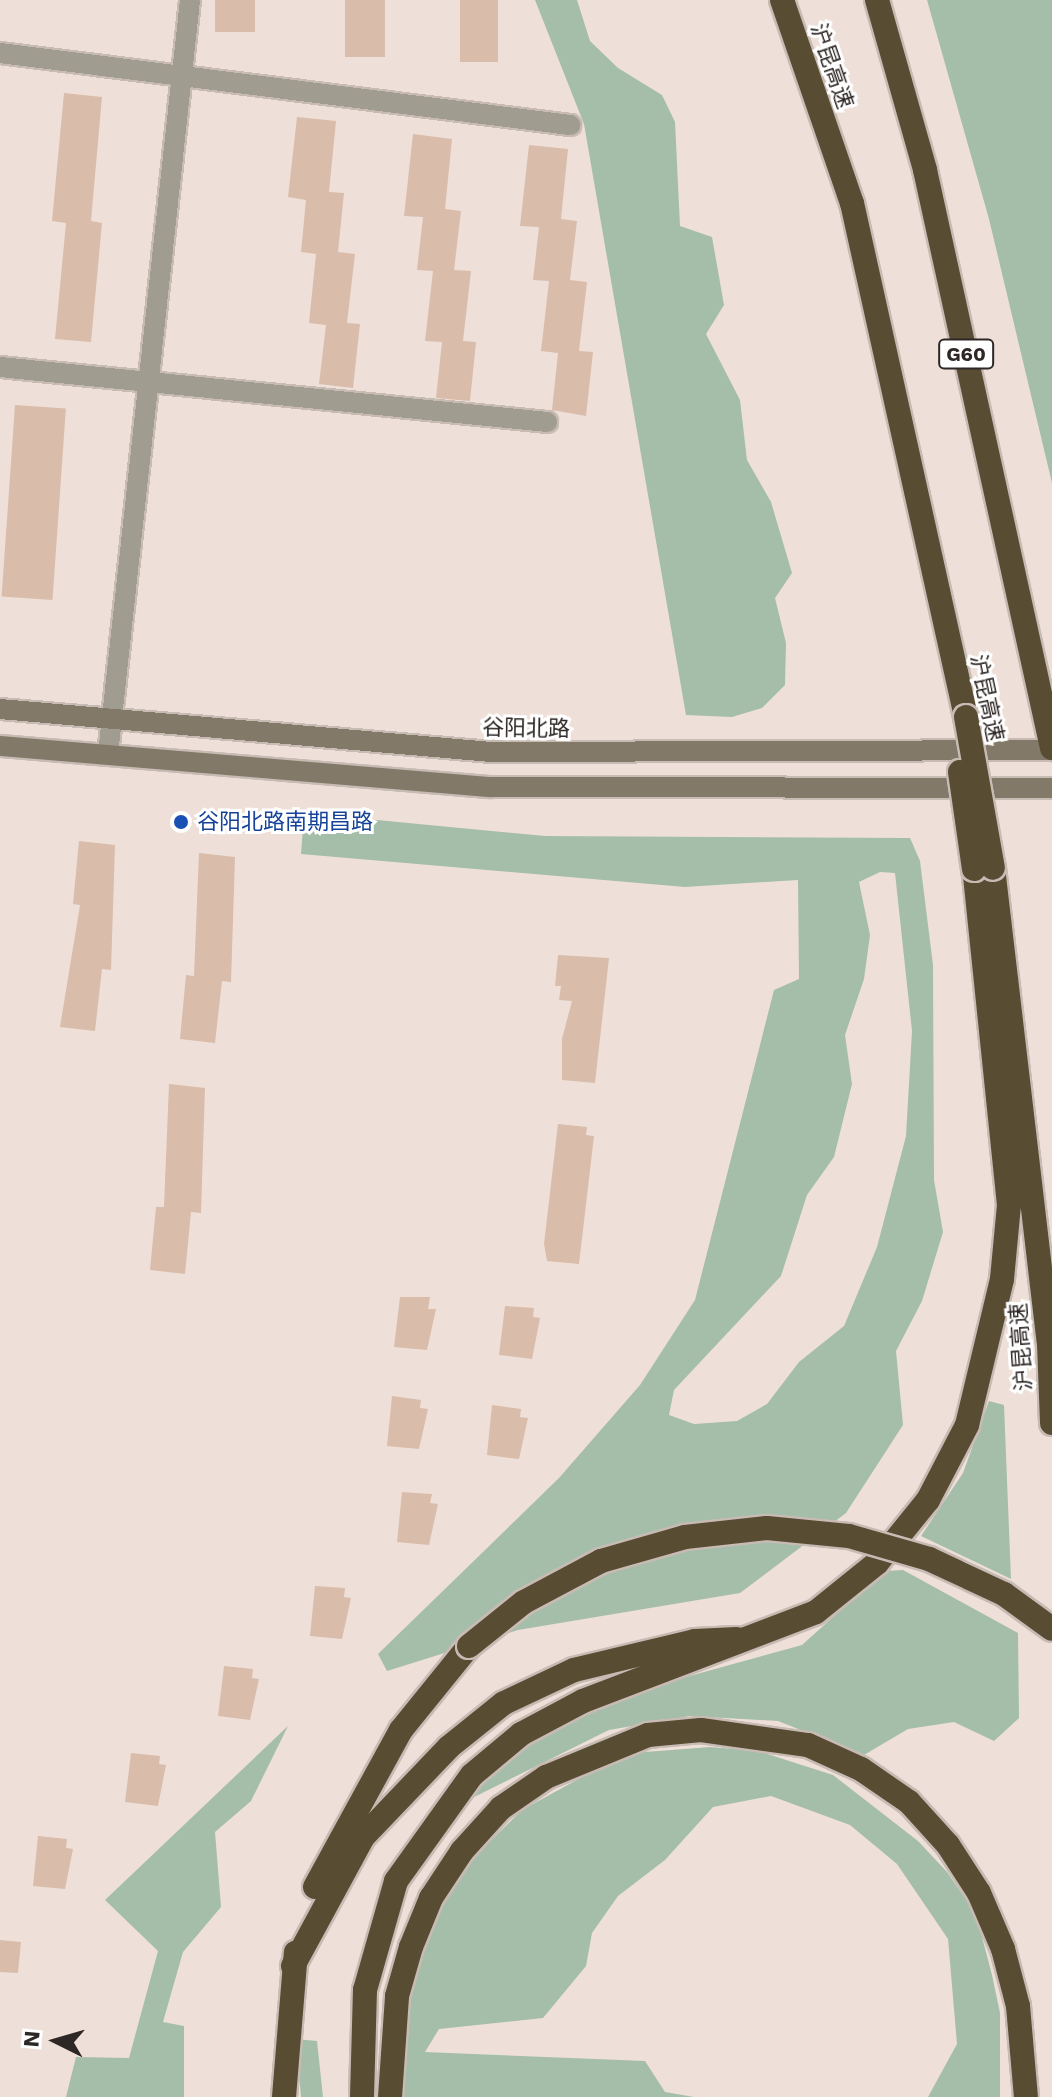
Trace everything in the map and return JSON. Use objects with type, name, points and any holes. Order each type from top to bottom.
[{"type":"highway","name":"沪昆高速","points":[[782,0],[852,203],[959,718],[984,868],[1049,1344],[1052,1423]]},
{"type":"highway","name":"G60","points":[[877,0],[925,170],[1052,749]]},
{"type":"highway","points":[[362,2097],[365,1990],[396,1881],[472,1775],[521,1734],[583,1701],[816,1612],[877,1563],[928,1500],[967,1425],[1002,1279],[1009,1205],[984,868]]},
{"type":"highway","points":[[284,2097],[293,1966],[303,1914],[365,1790],[425,1695],[469,1646],[524,1602],[601,1561],[685,1537],[767,1528],[849,1536],[929,1559],[1004,1594],[1052,1629]]},
{"type":"highway","points":[[293,1966],[363,1837],[449,1747],[504,1703],[574,1670],[695,1641],[751,1639]]},
{"type":"highway","points":[[390,2097],[397,1996],[411,1947],[431,1898],[462,1851],[501,1808],[546,1777],[648,1735],[701,1730],[808,1745],[861,1769],[909,1802],[948,1845],[979,1893],[1003,1949],[1018,2006],[1026,2097]]},
{"type":"main road","name":"谷阳北路","points":[[0,709],[507,753],[1052,749]]},
{"type":"main road","points":[[0,746],[549,789],[1052,788]]},
{"type":"street","points":[[108,754],[190,0]]},
{"type":"street","points":[[0,53],[570,125]]},
{"type":"street","points":[[0,367],[547,422]]},
{"type":"green space","points":[[535,0],[577,0],[590,41],[618,68],[662,95],[675,122],[680,226],[712,237],[724,305],[706,334],[740,400],[747,460],[771,502],[792,573],[775,598],[786,643],[785,685],[762,708],[732,717],[686,715],[584,124]]},
{"type":"green space","points":[[927,0],[1052,0],[1052,483],[989,219]]},
{"type":"green space","points":[[304,813],[545,836],[910,838],[920,861],[933,965],[934,1180],[943,1232],[922,1301],[896,1351],[903,1425],[846,1513],[740,1593],[518,1630],[387,1671],[378,1654],[559,1478],[640,1385],[695,1300],[774,990],[799,979],[798,880],[685,887],[301,854]],"holes":[[[880,872],[895,873],[912,1031],[906,1136],[877,1247],[844,1326],[799,1362],[767,1404],[737,1421],[694,1424],[669,1415],[674,1390],[781,1276],[807,1195],[834,1157],[852,1084],[845,1035],[864,979],[870,935],[859,882]]]},
{"type":"green space","points":[[989,1401],[1004,1405],[1011,1579],[921,1536],[963,1473]]},
{"type":"green space","points":[[903,1570],[1018,1633],[1019,1718],[994,1741],[954,1722],[908,1729],[864,1755],[778,1721],[690,1716],[609,1730],[462,1803],[532,1738],[635,1691],[802,1645],[884,1571]]},
{"type":"green space","points":[[288,1726],[251,1801],[215,1832],[221,1907],[183,1952],[163,2022],[184,2026],[184,2097],[66,2097],[76,2057],[129,2058],[158,1951],[105,1900]]},
{"type":"green space","points":[[710,1747],[758,1751],[833,1775],[918,1841],[947,1872],[976,1914],[992,1975],[1000,2013],[1000,2097],[928,2097],[957,2044],[948,1939],[897,1864],[850,1825],[771,1796],[713,1807],[665,1860],[618,1896],[592,1933],[586,1966],[543,2018],[439,2029],[425,2052],[645,2061],[665,2092],[694,2097],[399,2097],[406,1998],[433,1910],[460,1871],[522,1810],[593,1771],[632,1753]]},
{"type":"green space","points":[[296,2039],[317,2041],[323,2097],[301,2097]]},
{"type":"building","points":[[215,0],[255,0],[255,32],[215,32]]},
{"type":"building","points":[[345,0],[385,0],[385,57],[345,57]]},
{"type":"building","points":[[460,0],[498,0],[498,62],[460,62]]},
{"type":"building","points":[[64,93],[102,97],[91,221],[102,223],[91,342],[55,339],[66,223],[52,221]]},
{"type":"building","points":[[297,117],[336,121],[329,192],[344,193],[338,252],[355,254],[347,323],[360,324],[353,388],[319,384],[326,325],[309,323],[316,254],[301,252],[306,200],[288,197]]},
{"type":"building","points":[[413,134],[452,139],[445,209],[461,211],[454,270],[471,271],[463,341],[476,342],[470,401],[436,398],[442,342],[425,341],[433,271],[417,270],[423,217],[404,216]]},
{"type":"building","points":[[529,145],[568,149],[561,219],[577,221],[570,280],[587,282],[579,351],[593,352],[586,416],[552,410],[558,353],[541,351],[549,281],[533,280],[539,227],[520,226]]},
{"type":"building","points":[[15,405],[66,409],[52,600],[2,597]]},
{"type":"building","points":[[79,841],[115,845],[111,970],[102,969],[95,1031],[60,1027],[80,905],[73,904]]},
{"type":"building","points":[[199,853],[235,857],[231,982],[222,981],[215,1043],[180,1039],[186,975],[194,976]]},
{"type":"building","points":[[558,955],[609,958],[595,1083],[562,1080],[562,1039],[572,1001],[559,1000],[561,986],[555,986]]},
{"type":"building","points":[[169,1084],[205,1088],[201,1213],[191,1212],[185,1274],[150,1270],[156,1207],[164,1207]]},
{"type":"building","points":[[558,1124],[587,1127],[586,1135],[594,1136],[579,1264],[547,1261],[544,1244]]},
{"type":"building","points":[[400,1297],[430,1297],[428,1309],[436,1309],[427,1350],[394,1347]]},
{"type":"building","points":[[505,1306],[534,1308],[533,1317],[540,1318],[532,1359],[499,1355]]},
{"type":"building","points":[[392,1396],[421,1400],[420,1408],[428,1409],[419,1449],[387,1446]]},
{"type":"building","points":[[492,1405],[521,1409],[520,1417],[528,1418],[519,1459],[487,1455]]},
{"type":"building","points":[[402,1492],[432,1494],[430,1503],[438,1504],[429,1545],[397,1542]]},
{"type":"building","points":[[315,1586],[345,1588],[344,1597],[351,1598],[342,1639],[310,1636]]},
{"type":"building","points":[[224,1666],[253,1669],[252,1678],[259,1679],[250,1720],[218,1716]]},
{"type":"building","points":[[131,1753],[160,1756],[159,1764],[166,1765],[158,1806],[125,1802]]},
{"type":"building","points":[[38,1836],[67,1839],[66,1848],[73,1849],[65,1889],[33,1886]]},
{"type":"building","points":[[0,1940],[21,1942],[18,1973],[0,1972]]},
{"type":"place","name":"谷阳北路南期昌路","points":[[181,822]]}]
